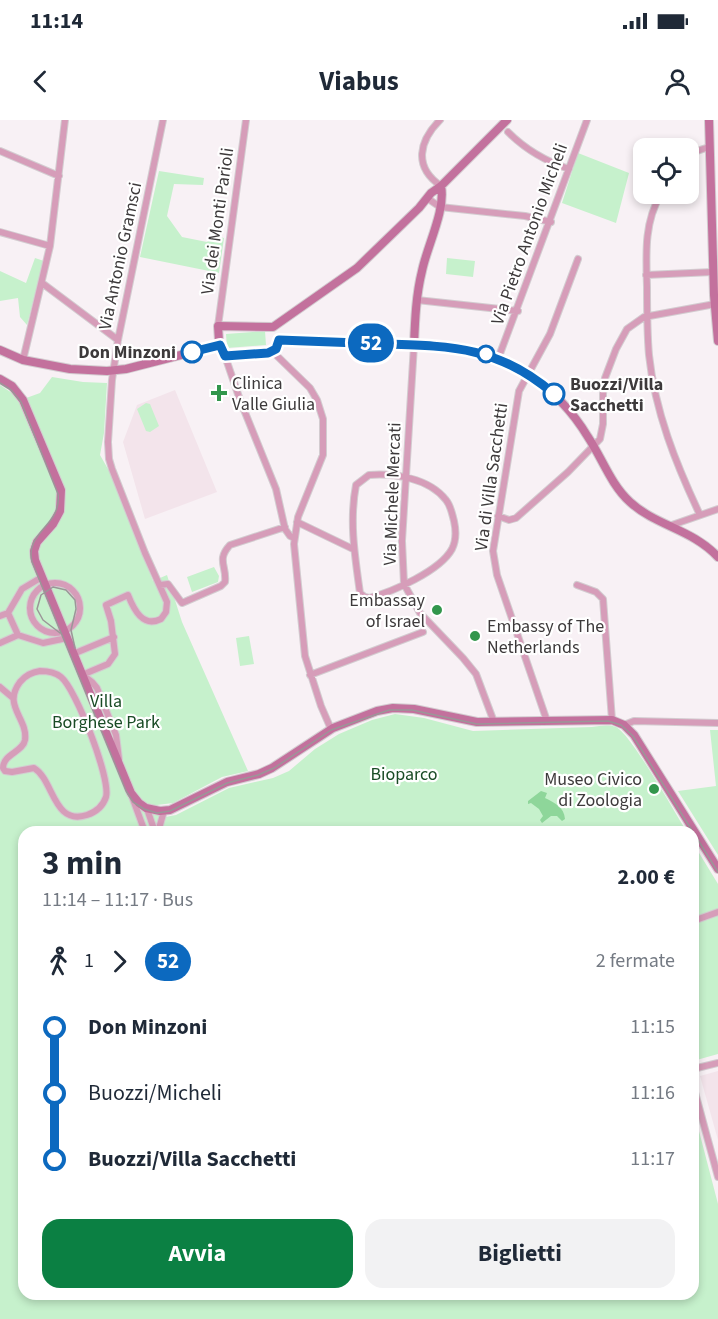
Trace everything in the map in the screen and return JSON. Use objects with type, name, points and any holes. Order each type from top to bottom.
[{"type":"street","points":[[23,360],[50,246],[65,120]]},
{"type":"street","name":"Via Antonio Gramsci","points":[[82,675],[110,662],[115,654],[114,637],[106,605],[128,596],[144,620],[155,621],[164,615],[166,609],[167,602],[145,553],[110,461],[108,428],[118,340],[163,120]]},
{"type":"street","name":"Via dei Monti Parioli","points":[[218,326],[246,120]]},
{"type":"street","points":[[414,345],[421,272],[442,194],[441,186],[428,173],[422,153],[427,135],[440,120]]},
{"type":"street","points":[[294,538],[288,534],[285,527],[276,489],[220,345],[218,326],[273,327],[361,265],[430,193],[441,186],[507,120]]},
{"type":"street","name":"Via Pietro Antonio Micheli","points":[[498,358],[518,311],[587,120]]},
{"type":"street","points":[[709,120],[714,304],[718,341]]},
{"type":"street","points":[[508,132],[535,155],[569,169]]},
{"type":"street","points":[[699,150],[709,147]]},
{"type":"street","points":[[0,150],[58,176]]},
{"type":"street","points":[[427,198],[440,207],[525,216],[551,222]]},
{"type":"street","points":[[656,204],[648,231],[646,275],[649,356],[664,425],[683,480],[700,515]]},
{"type":"street","points":[[0,232],[50,246]]},
{"type":"street","name":"Via di Villa Sacchetti","points":[[547,721],[495,568],[493,554],[519,391],[550,334],[578,259]]},
{"type":"street","points":[[646,275],[713,272]]},
{"type":"street","points":[[42,284],[118,340]]},
{"type":"street","points":[[417,300],[518,311]]},
{"type":"street","points":[[498,516],[509,520],[515,519],[594,447],[602,435],[603,390],[611,360],[627,329],[647,316],[714,304]]},
{"type":"street","points":[[225,356],[273,352],[279,340],[273,327]]},
{"type":"street","points":[[279,340],[460,348],[498,358],[527,374],[564,404],[594,447],[615,484],[628,500],[642,511],[703,543],[718,557]]},
{"type":"street","points":[[0,350],[23,360],[70,369],[114,370],[220,345]]},
{"type":"street","name":"Via Michele Mercati","points":[[414,345],[402,541],[404,584],[420,613],[476,674],[494,722]]},
{"type":"street","points":[[273,352],[294,370],[312,391],[319,404],[323,423],[323,455],[297,522],[294,538],[302,641],[310,675],[331,729]]},
{"type":"street","points":[[0,379],[19,393],[25,402],[62,497],[58,517],[34,547],[34,557],[143,826]]},
{"type":"street","points":[[371,475],[406,476],[445,498],[452,514],[455,534],[452,549],[428,572],[371,598],[363,596],[360,593],[353,549],[356,485],[371,475]]},
{"type":"street","points":[[672,525],[718,509]]},
{"type":"street","points":[[297,522],[353,549]]},
{"type":"street","points":[[159,585],[168,584],[182,603],[211,591],[225,582],[222,558],[230,546],[285,527]]},
{"type":"street","points":[[44,580],[32,598],[30,610],[32,617],[36,624],[45,631],[65,634]]},
{"type":"street","points":[[0,616],[8,613],[22,589],[44,580],[72,589],[78,598],[80,608],[78,618],[65,634],[44,643],[18,635],[0,643]]},
{"type":"street","points":[[577,585],[596,592],[603,599],[612,720]]},
{"type":"street","points":[[8,613],[18,635]]},
{"type":"street","points":[[310,675],[423,632]]},
{"type":"street","points":[[74,654],[114,637]]},
{"type":"street","points":[[0,687],[13,698],[24,733],[23,744],[4,761],[5,771],[34,768],[44,777],[60,808],[66,813],[82,817],[94,813],[106,796],[105,775],[80,710],[66,682],[56,674],[46,671],[35,672],[24,678],[13,698]]},
{"type":"street","points":[[82,675],[91,680],[97,688],[118,742],[120,767]]},
{"type":"street","points":[[80,710],[94,703]]},
{"type":"street","points":[[131,793],[139,803],[147,808],[164,811],[224,783],[259,774],[272,768],[331,729],[380,710],[399,707],[414,708],[472,722],[612,720],[624,725],[634,735],[691,826]]},
{"type":"street","points":[[624,725],[634,721],[718,723]]},
{"type":"street","points":[[98,753],[112,746]]},
{"type":"street","points":[[147,808],[154,826]]},
{"type":"street","points":[[158,826],[164,811]]},
{"type":"street","points":[[699,839],[718,869]]},
{"type":"street","points":[[699,919],[718,912]]},
{"type":"street","points":[[699,1068],[718,1063]]},
{"type":"street","points":[[699,1103],[715,1151],[718,1177]]},
{"type":"shaded area","points":[[175,390],[217,492],[145,519],[123,442],[137,405]]},
{"type":"shaded area","points":[[541,791],[547,793],[545,798],[561,808],[565,819],[562,821],[557,816],[551,816],[542,823],[540,820],[543,816],[539,809],[531,803],[528,804],[528,801]]},
{"type":"shaded area","points":[[718,1071],[718,1140],[700,1076]]},
{"type":"green space","points":[[578,153],[629,173],[616,223],[562,203]]},
{"type":"green space","points":[[159,171],[204,178],[203,185],[174,184],[167,216],[182,237],[207,242],[215,236],[224,238],[219,273],[140,257]]},
{"type":"green space","points":[[35,258],[44,261],[27,325],[20,317],[18,298],[0,301],[0,271],[26,283]]},
{"type":"green space","points":[[447,258],[475,261],[473,277],[446,274]]},
{"type":"green space","points":[[265,331],[266,345],[227,348],[226,334]]},
{"type":"green space","name":"Villa Borghese Park","points":[[52,377],[107,383],[104,433],[100,455],[112,476],[153,581],[167,575],[182,622],[248,771],[222,777],[173,803],[157,805],[165,817],[176,815],[229,788],[273,778],[289,771],[315,749],[339,734],[372,720],[395,714],[424,718],[473,731],[616,727],[642,758],[683,826],[18,826],[18,1300],[699,1300],[699,1131],[718,1204],[718,1319],[0,1319],[0,385],[12,393],[18,401],[40,393]]},
{"type":"green space","points":[[146,403],[150,404],[159,426],[150,432],[146,431],[137,409]]},
{"type":"green space","points":[[214,567],[219,576],[218,582],[192,592],[187,577]]},
{"type":"green space","points":[[249,636],[254,664],[240,666],[236,638]]},
{"type":"green space","points":[[710,730],[718,730],[718,855],[678,791],[716,786]]},
{"type":"green space","points":[[699,853],[718,884],[718,1054],[699,1059]]},
{"type":"tram line","points":[[0,383],[11,390],[21,402],[58,494],[58,505],[54,514],[33,543],[32,562],[126,791],[133,802],[157,813],[170,811],[227,783],[258,775],[274,768],[331,730],[389,710],[412,710],[477,724],[608,721],[621,725],[633,736],[689,826]]},
{"type":"tram line","points":[[60,633],[43,620],[37,609],[41,595],[53,587],[66,590],[75,600],[76,609],[71,630],[75,648]]},
{"type":"tram line","points":[[699,842],[718,872]]},
{"type":"bus line","name":"52","points":[[192,352],[220,345],[225,356],[268,353],[276,349],[279,340],[455,347],[498,358],[532,377],[554,394]]},
{"type":"place","name":"Don Minzoni","points":[[192,352]]},
{"type":"place","name":"Clinica Valle Giulia","points":[[219,393]]},
{"type":"place","name":"Buozzi/Villa Sacchetti","points":[[554,394]]},
{"type":"place","name":"Embassay of Israel","points":[[437,610]]},
{"type":"place","name":"Embassy of The Netherlands","points":[[475,636]]},
{"type":"place","name":"Museo Civico di Zoologia","points":[[654,789]]},
{"type":"park label","name":"Bioparco","points":[[404,774]]}]
